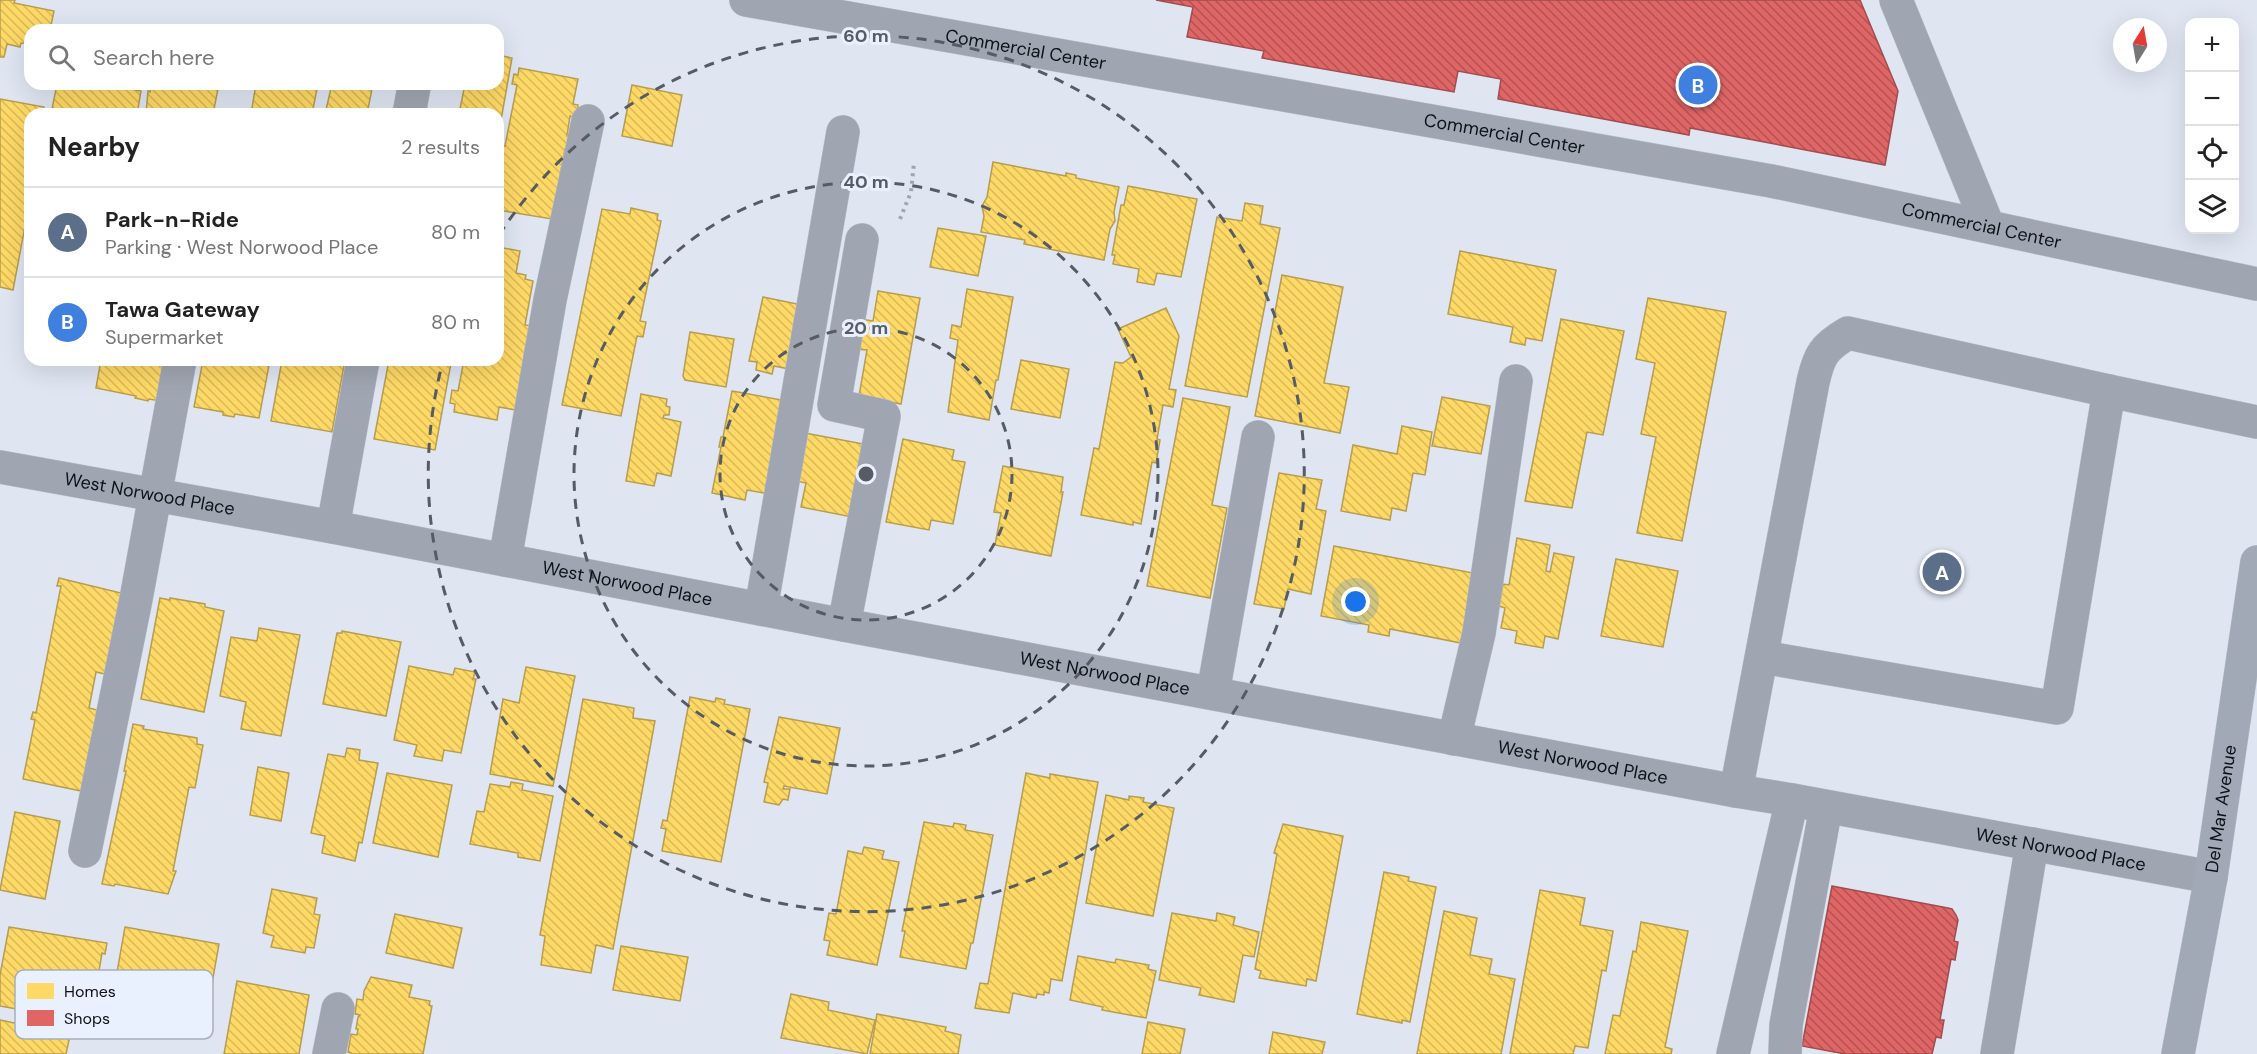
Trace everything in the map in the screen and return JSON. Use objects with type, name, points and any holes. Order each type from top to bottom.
[{"type":"main road","name":"Del Mar Avenue","points":[[2178,1054],[2211,877],[2257,562]]},
{"type":"street","name":"Commercial Center","points":[[746,0],[1771,181],[2245,282]]},
{"type":"street","points":[[1896,0],[1988,226]]},
{"type":"street","points":[[505,560],[550,300],[588,121]]},
{"type":"street","points":[[761,609],[843,132]]},
{"type":"street","points":[[844,625],[884,416],[834,405],[862,240]]},
{"type":"street","points":[[1736,791],[1813,382],[1818,361],[1829,344],[1848,333],[2109,392],[2257,422]]},
{"type":"street","points":[[85,851],[136,599],[179,366]]},
{"type":"street","points":[[333,527],[362,366]]},
{"type":"street","points":[[1454,739],[1479,633],[1516,381]]},
{"type":"street","points":[[1762,657],[2056,708],[2109,392]]},
{"type":"street","points":[[1212,693],[1257,436]]},
{"type":"street","name":"West Norwood Place","points":[[0,467],[333,527],[1454,739],[2211,877]]},
{"type":"street","points":[[1733,1054],[1791,800]]},
{"type":"street","points":[[1785,1054],[1786,1025],[1826,807]]},
{"type":"street","points":[[1997,1054],[2032,844]]},
{"type":"street","points":[[329,1054],[338,1009]]},
{"type":"path","points":[[862,240],[897,226],[911,192],[914,162]]},
{"type":"building: Homes","points":[[0,0],[15,0],[14,3],[54,11],[51,24],[24,24],[24,43],[21,43],[20,47],[7,44],[4,57],[0,57]]},
{"type":"building: Homes","points":[[504,56],[512,58],[503,108],[460,108],[464,90],[504,90]]},
{"type":"building: Homes","points":[[519,68],[578,79],[573,104],[578,105],[576,118],[570,116],[567,136],[571,136],[569,150],[565,149],[552,219],[504,211],[504,146],[517,85],[512,84],[514,74],[518,75]]},
{"type":"building: Homes","points":[[632,85],[682,95],[672,146],[622,136]]},
{"type":"building: Homes","points":[[56,90],[141,91],[138,108],[52,108]]},
{"type":"building: Homes","points":[[150,90],[218,90],[214,108],[147,108],[148,91]]},
{"type":"building: Homes","points":[[255,90],[317,90],[313,108],[252,108]]},
{"type":"building: Homes","points":[[331,90],[372,90],[368,108],[326,108]]},
{"type":"building: Homes","points":[[0,99],[44,107],[24,108],[24,232],[13,290],[0,287]]},
{"type":"building: Homes","points":[[993,162],[1066,176],[1066,173],[1076,175],[1076,178],[1119,187],[1114,212],[1115,221],[1110,229],[1104,260],[1024,244],[1025,240],[981,232],[984,216],[982,206],[987,197]]},
{"type":"building: Homes","points":[[1128,186],[1197,199],[1181,277],[1157,273],[1154,285],[1137,282],[1139,269],[1113,264],[1115,255],[1112,255],[1121,205],[1124,205]]},
{"type":"building: Homes","points":[[1245,203],[1263,206],[1260,224],[1280,228],[1247,397],[1185,386],[1217,217],[1242,221]]},
{"type":"building: Homes","points":[[631,208],[658,214],[657,220],[661,221],[640,321],[646,322],[643,337],[637,336],[621,416],[562,405],[602,209],[630,214]]},
{"type":"building: Homes","points":[[938,228],[986,236],[978,276],[930,267]]},
{"type":"building: Homes","points":[[504,248],[520,251],[516,273],[526,275],[525,279],[533,281],[525,325],[538,327],[521,411],[499,407],[497,420],[454,412],[455,404],[450,403],[452,390],[458,391],[463,366],[504,366]]},
{"type":"building: Homes","points":[[1460,251],[1556,270],[1542,341],[1526,338],[1525,345],[1510,342],[1513,327],[1448,314]]},
{"type":"building: Homes","points":[[1282,275],[1343,287],[1324,383],[1349,387],[1340,433],[1255,416]]},
{"type":"building: Homes","points":[[967,289],[1013,297],[989,420],[948,412],[958,340],[950,338],[952,325],[961,327]]},
{"type":"building: Homes","points":[[878,291],[920,298],[901,404],[859,396],[867,350],[856,349],[861,319],[873,321]]},
{"type":"building: Homes","points":[[763,297],[807,306],[794,370],[774,366],[772,374],[756,370],[757,362],[749,361]]},
{"type":"building: Homes","points":[[1648,298],[1726,312],[1682,541],[1637,533],[1656,437],[1641,434],[1655,363],[1636,359]]},
{"type":"building: Homes","points":[[1166,308],[1179,336],[1169,389],[1176,390],[1173,407],[1163,405],[1157,439],[1160,440],[1156,463],[1152,462],[1141,524],[1133,522],[1133,525],[1081,515],[1094,448],[1099,449],[1115,362],[1123,363],[1131,357],[1118,329]]},
{"type":"building: Homes","points":[[1561,319],[1624,331],[1603,435],[1587,432],[1572,508],[1525,501]]},
{"type":"building: Homes","points":[[690,332],[734,339],[726,387],[685,380],[683,376]]},
{"type":"building: Homes","points":[[1021,360],[1069,369],[1060,418],[1011,409]]},
{"type":"building: Homes","points":[[100,366],[167,366],[160,401],[149,399],[148,401],[135,398],[136,396],[96,388]]},
{"type":"building: Homes","points":[[202,366],[269,366],[259,418],[235,414],[234,417],[223,415],[223,412],[194,407]]},
{"type":"building: Homes","points":[[281,366],[344,366],[332,432],[271,421]]},
{"type":"building: Homes","points":[[388,366],[450,366],[435,450],[374,439]]},
{"type":"building: Homes","points":[[732,391],[793,402],[775,495],[747,490],[745,500],[712,493],[721,447],[719,447]]},
{"type":"building: Homes","points":[[641,394],[667,399],[666,406],[670,407],[669,415],[664,415],[663,418],[681,422],[671,476],[657,473],[654,486],[626,481]]},
{"type":"building: Homes","points":[[1442,397],[1490,406],[1481,454],[1432,446]]},
{"type":"building: Homes","points":[[1183,398],[1230,407],[1212,505],[1227,508],[1210,598],[1147,586]]},
{"type":"building: Homes","points":[[1402,426],[1432,432],[1425,475],[1413,473],[1406,511],[1392,508],[1390,520],[1341,511],[1353,445],[1397,454]]},
{"type":"building: Homes","points":[[805,433],[874,446],[852,517],[801,507],[806,483],[796,481]]},
{"type":"building: Homes","points":[[903,439],[954,450],[952,460],[965,462],[953,524],[931,520],[929,530],[886,522]]},
{"type":"building: Homes","points":[[1003,466],[1063,477],[1061,492],[1063,492],[1051,556],[995,545],[1001,513],[994,512]]},
{"type":"building: Homes","points":[[1279,473],[1322,480],[1316,509],[1326,511],[1311,594],[1288,589],[1284,609],[1254,604]]},
{"type":"building: Homes","points":[[1517,538],[1550,545],[1546,571],[1550,572],[1554,553],[1574,557],[1558,639],[1545,636],[1543,648],[1515,643],[1517,631],[1501,628],[1505,608],[1499,606],[1503,584],[1509,585]]},
{"type":"building: Homes","points":[[1334,546],[1473,573],[1461,643],[1390,629],[1389,636],[1368,632],[1369,625],[1321,616]]},
{"type":"building: Homes","points":[[1616,559],[1678,571],[1663,647],[1601,636]]},
{"type":"building: Homes","points":[[59,578],[125,594],[109,675],[96,672],[89,708],[97,710],[86,792],[23,779],[35,720],[31,719],[33,712],[36,713],[61,586],[57,586]]},
{"type":"building: Homes","points":[[160,598],[205,604],[205,607],[224,611],[204,712],[141,699]]},
{"type":"building: Homes","points":[[259,628],[300,635],[281,736],[241,729],[246,702],[220,696],[231,637],[257,641]]},
{"type":"building: Homes","points":[[342,631],[401,642],[386,716],[323,704],[337,633],[342,633]]},
{"type":"building: Homes","points":[[409,666],[453,675],[455,668],[475,672],[473,679],[476,679],[461,753],[444,750],[442,761],[414,756],[417,745],[394,740]]},
{"type":"building: Homes","points":[[526,667],[575,676],[553,786],[490,774],[503,699],[519,703]]},
{"type":"building: Homes","points":[[690,697],[715,702],[716,698],[725,700],[724,704],[750,709],[721,862],[662,851],[666,829],[661,828],[663,820],[667,821]]},
{"type":"building: Homes","points":[[583,699],[634,708],[633,718],[655,721],[613,949],[596,945],[591,973],[541,965],[545,936],[540,935]]},
{"type":"building: Homes","points":[[779,717],[840,728],[827,794],[784,786],[783,789],[790,789],[788,800],[783,799],[779,805],[764,802],[768,783],[764,782]]},
{"type":"building: Homes","points":[[133,724],[144,726],[143,729],[197,738],[197,744],[203,745],[195,788],[189,787],[173,871],[176,871],[168,894],[115,884],[114,886],[102,884],[126,771],[124,771]]},
{"type":"building: Homes","points":[[347,748],[360,750],[359,760],[378,763],[362,843],[359,842],[355,861],[322,853],[325,836],[311,833],[328,754],[345,757]]},
{"type":"building: Homes","points":[[258,767],[289,773],[281,821],[250,815]]},
{"type":"building: Homes","points":[[387,773],[452,785],[438,857],[373,843]]},
{"type":"building: Homes","points":[[1026,773],[1050,778],[1050,774],[1098,782],[1062,981],[1051,979],[1049,993],[1037,994],[1036,998],[1013,993],[1009,1013],[975,1008],[980,983],[988,984]]},
{"type":"building: Homes","points":[[511,782],[523,784],[522,790],[553,796],[540,861],[518,857],[518,853],[470,844],[477,811],[484,812],[490,784],[510,787]]},
{"type":"building: Homes","points":[[1106,795],[1129,800],[1129,796],[1144,798],[1143,802],[1174,808],[1153,916],[1086,903]]},
{"type":"building: Homes","points":[[15,812],[60,821],[45,899],[0,890]]},
{"type":"building: Homes","points":[[924,822],[953,827],[954,823],[966,825],[965,830],[993,835],[966,969],[900,957],[905,931],[902,931]]},
{"type":"building: Homes","points":[[1283,824],[1343,836],[1316,981],[1307,979],[1306,986],[1259,978],[1261,971],[1255,969],[1277,854],[1274,853]]},
{"type":"building: Homes","points":[[864,847],[884,851],[882,859],[899,862],[877,965],[827,955],[830,941],[824,940],[829,913],[836,914],[848,851],[862,854]]},
{"type":"building: Homes","points":[[1384,872],[1409,877],[1408,881],[1436,887],[1410,1022],[1402,1020],[1402,1023],[1357,1014]]},
{"type":"building: Homes","points":[[272,889],[317,898],[314,914],[320,915],[314,948],[306,947],[305,953],[271,947],[274,936],[263,933]]},
{"type":"building: Homes","points":[[1540,890],[1585,898],[1580,925],[1613,931],[1606,971],[1602,970],[1588,1048],[1575,1046],[1573,1054],[1510,1054]]},
{"type":"building: Homes","points":[[1444,911],[1477,918],[1470,955],[1492,959],[1489,974],[1515,979],[1501,1054],[1417,1054]]},
{"type":"building: Homes","points":[[1172,913],[1216,921],[1217,913],[1235,917],[1233,925],[1259,932],[1254,957],[1243,955],[1234,1002],[1199,995],[1201,988],[1159,980]]},
{"type":"building: Homes","points":[[395,914],[462,928],[453,968],[386,953]]},
{"type":"building: Homes","points":[[1641,922],[1688,931],[1665,1047],[1672,1049],[1671,1054],[1605,1054],[1613,1015],[1620,1016]]},
{"type":"building: Homes","points":[[9,927],[107,943],[105,954],[102,953],[99,970],[15,970],[15,1009],[0,1006],[0,975]]},
{"type":"building: Homes","points":[[125,927],[219,944],[213,978],[213,970],[117,970]]},
{"type":"building: Homes","points":[[621,946],[688,957],[680,1001],[613,990]]},
{"type":"building: Homes","points":[[1078,956],[1115,963],[1116,959],[1149,965],[1148,969],[1156,971],[1146,1018],[1102,1010],[1103,1007],[1070,1000]]},
{"type":"building: Homes","points":[[371,977],[412,985],[409,997],[430,1001],[429,1005],[432,1006],[423,1054],[353,1054],[348,1052],[351,1034],[357,1035],[358,1029],[356,1029],[360,1015],[355,1014],[357,999],[363,1000],[364,991]]},
{"type":"building: Homes","points":[[237,981],[309,995],[299,1054],[224,1054]]},
{"type":"building: Homes","points":[[791,994],[829,1002],[828,1010],[875,1020],[867,1054],[781,1038]]},
{"type":"building: Homes","points":[[877,1014],[946,1027],[945,1031],[961,1035],[958,1054],[870,1054]]},
{"type":"building: Homes","points":[[0,1020],[15,1023],[15,1039],[69,1039],[66,1054],[0,1054]]},
{"type":"building: Homes","points":[[1148,1022],[1185,1029],[1180,1054],[1142,1054]]},
{"type":"building: Homes","points":[[1273,1032],[1325,1042],[1322,1054],[1269,1054]]},
{"type":"building: Shops","points":[[1156,0],[1860,0],[1898,91],[1885,165],[1690,128],[1689,135],[1498,99],[1501,79],[1458,71],[1454,92],[1262,58],[1264,51],[1187,37],[1193,7]]},
{"type":"building: Shops","points":[[1832,886],[1948,908],[1952,909],[1956,915],[1958,920],[1954,941],[1958,942],[1955,960],[1951,959],[1940,1020],[1944,1020],[1941,1038],[1936,1037],[1932,1054],[1845,1054],[1802,1046]]},
{"type":"place","name":"Tawa Gateway","points":[[1698,85]]},
{"type":"place","name":"Park-n-Ride","points":[[1942,572]]}]
